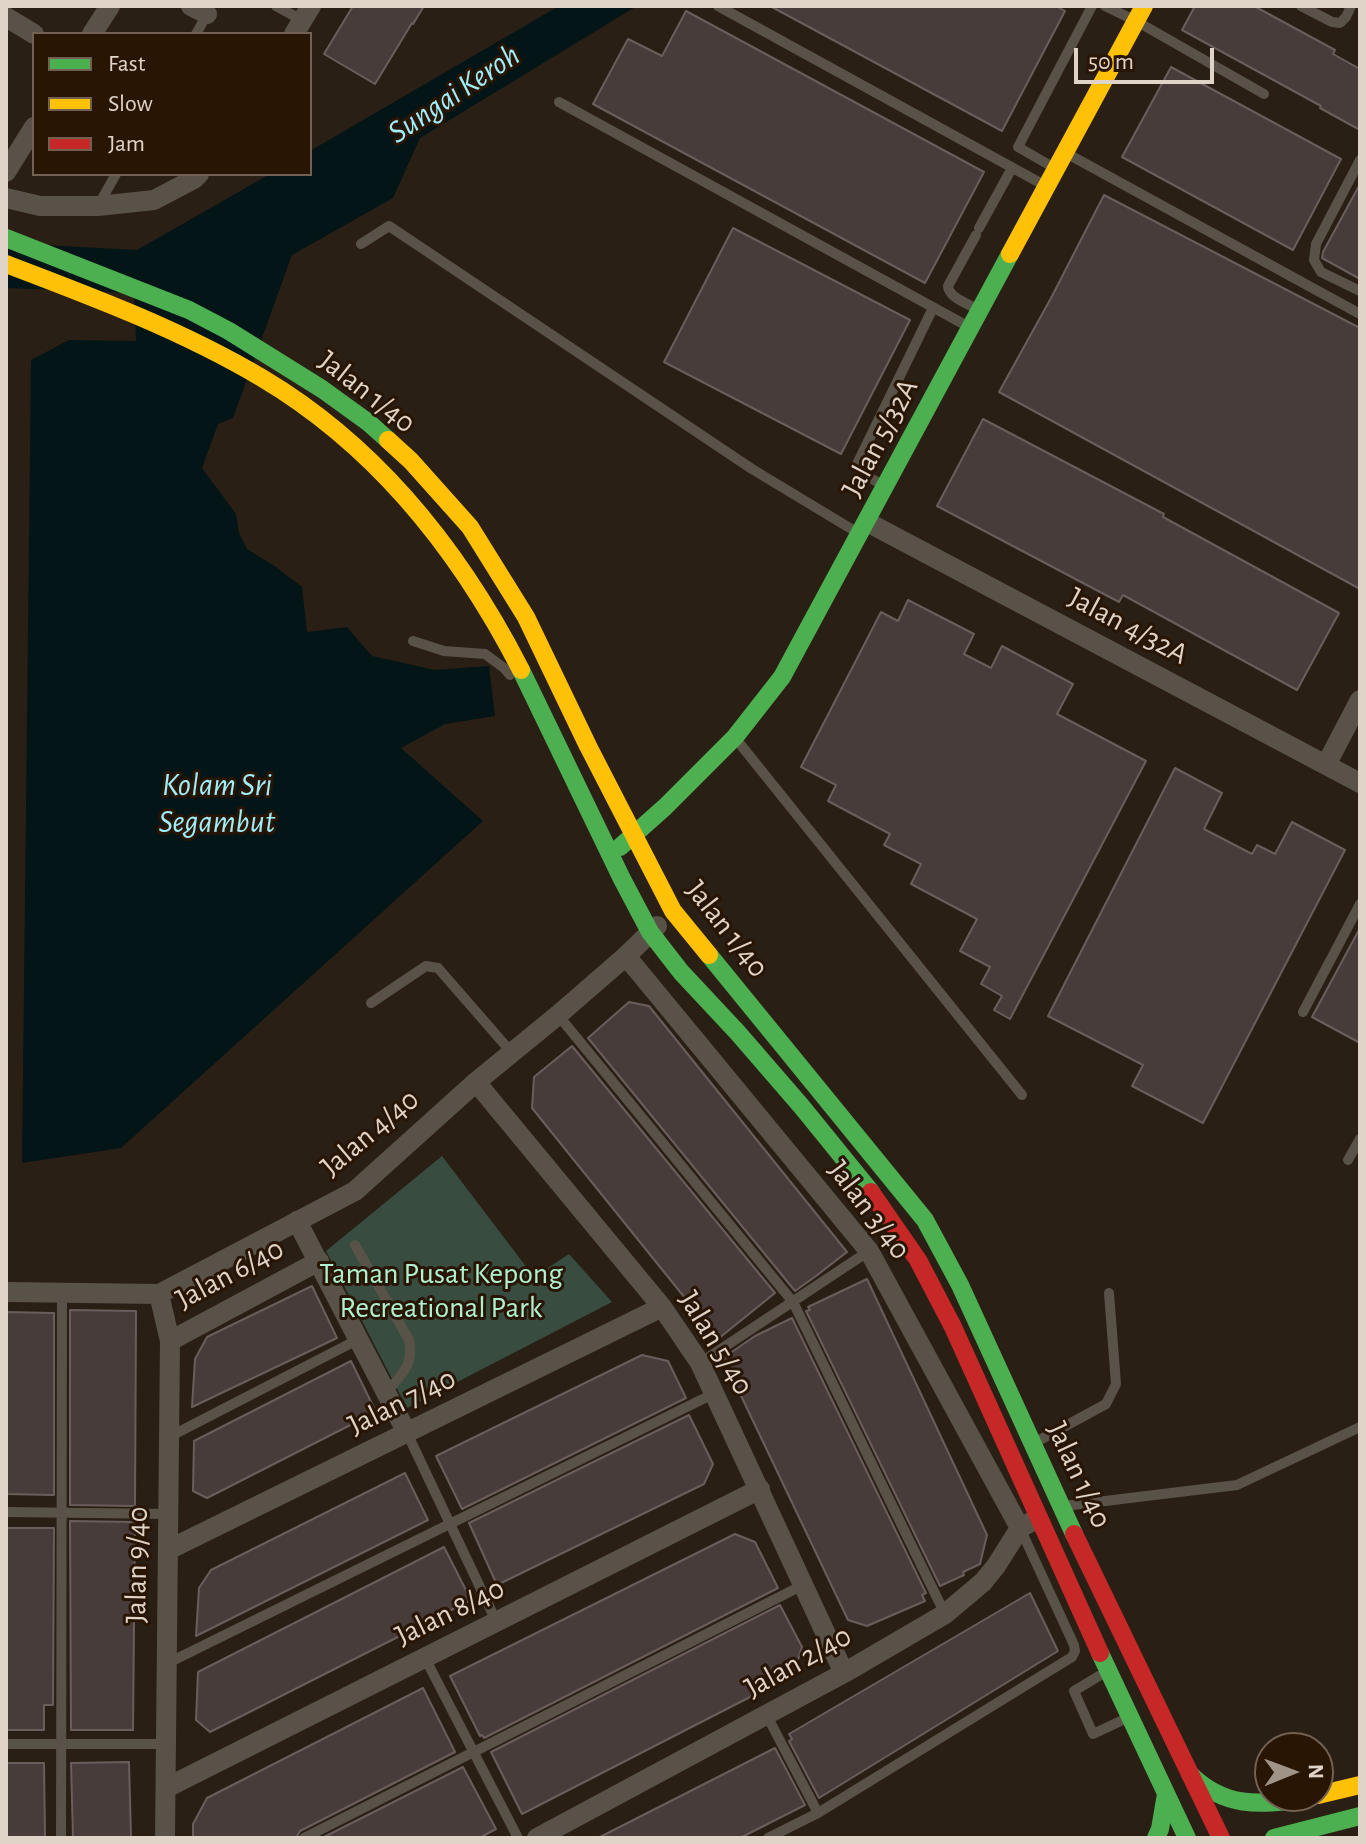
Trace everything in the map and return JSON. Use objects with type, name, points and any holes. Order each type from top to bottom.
[{"type":"main road","name":"Jalan 5/32A","points":[[610,855],[665,807],[735,737],[782,677],[1140,14]]},
{"type":"main road","name":"Jalan 1/40","points":[[6,238],[189,310],[229,331],[322,389],[369,423],[411,461],[470,527],[526,617],[673,911],[925,1220],[960,1285],[1061,1506],[1190,1774],[1227,1832]]},
{"type":"main road","name":"Jalan 1/40","points":[[6,264],[122,309],[206,347],[264,379],[350,442],[422,514],[445,543],[499,628],[651,932],[669,957],[846,1158],[903,1237],[930,1281],[960,1340],[1129,1717],[1187,1838]]},
{"type":"main road","points":[[1190,1774],[1208,1791],[1234,1800],[1254,1802]]},
{"type":"main road","points":[[1334,1792],[1360,1785]]},
{"type":"main road","points":[[1156,1838],[1166,1794]]},
{"type":"main road","points":[[1227,1832],[1276,1812]]},
{"type":"main road","points":[[1274,1838],[1360,1816]]},
{"type":"street","points":[[93,32],[110,6]]},
{"type":"street","points":[[9,16],[32,33]]},
{"type":"street","points":[[6,172],[32,130]]},
{"type":"street","points":[[6,198],[40,206],[98,206],[154,200],[197,176]]},
{"type":"street","name":"Jalan 4/32A","points":[[863,528],[1360,783]]},
{"type":"street","points":[[1326,765],[1360,700]]},
{"type":"street","name":"Jalan 4/40","points":[[6,1292],[159,1294],[355,1191],[476,1082],[626,956],[673,911]]},
{"type":"street","name":"Jalan 3/40","points":[[626,956],[869,1251],[1020,1528]]},
{"type":"street","name":"Jalan 5/40","points":[[476,1082],[662,1307],[700,1363],[844,1673]]},
{"type":"street","points":[[297,1221],[407,1433]]},
{"type":"street","name":"Jalan 6/40","points":[[170,1341],[319,1261]]},
{"type":"street","name":"Jalan 9/40","points":[[159,1294],[170,1341],[165,1838]]},
{"type":"street","name":"Jalan 7/40","points":[[168,1550],[662,1307]]},
{"type":"street","name":"Jalan 8/40","points":[[166,1788],[760,1489]]},
{"type":"street","name":"Jalan 2/40","points":[[537,1838],[844,1673],[945,1614],[983,1582],[1020,1528],[1061,1506]]},
{"type":"lane","points":[[276,6],[302,20]]},
{"type":"lane","points":[[718,6],[1046,186]]},
{"type":"lane","points":[[1092,6],[1018,147],[1060,161],[1360,314]]},
{"type":"lane","points":[[1105,6],[1140,14],[1264,94]]},
{"type":"lane","points":[[1301,6],[1340,23],[1351,6]]},
{"type":"lane","points":[[197,32],[203,9]]},
{"type":"lane","points":[[559,102],[970,328]]},
{"type":"lane","points":[[1360,160],[1316,244],[1314,260],[1321,272],[1360,291]]},
{"type":"lane","points":[[980,311],[953,296],[948,286],[1012,168]]},
{"type":"lane","points":[[98,206],[115,176]]},
{"type":"lane","points":[[361,244],[389,226],[752,469],[863,528]]},
{"type":"lane","points":[[886,487],[862,473],[857,464],[933,308]]},
{"type":"lane","points":[[413,641],[444,651],[485,654],[504,668],[544,716]]},
{"type":"lane","points":[[735,737],[1022,1095]]},
{"type":"lane","points":[[1303,1012],[1360,904]]},
{"type":"lane","points":[[371,1003],[426,966],[438,968],[512,1053]]},
{"type":"lane","points":[[558,1015],[793,1302],[945,1614]]},
{"type":"lane","points":[[1348,1160],[1360,1139]]},
{"type":"lane","points":[[355,1245],[409,1340],[412,1353],[409,1363],[387,1392]]},
{"type":"lane","points":[[700,1363],[869,1251]]},
{"type":"lane","points":[[61,1838],[62,1293]]},
{"type":"lane","points":[[1034,1443],[1106,1404],[1112,1396],[1116,1384],[1109,1293]]},
{"type":"lane","points":[[169,1437],[359,1339]]},
{"type":"lane","points":[[166,1664],[715,1393]]},
{"type":"lane","points":[[1061,1506],[1237,1485],[1360,1427]]},
{"type":"lane","points":[[407,1433],[497,1623]]},
{"type":"lane","points":[[6,1512],[168,1514]]},
{"type":"lane","points":[[768,1838],[818,1813],[1072,1657],[1074,1645],[1020,1528]]},
{"type":"lane","points":[[304,1838],[803,1585]]},
{"type":"lane","points":[[425,1658],[518,1838]]},
{"type":"lane","points":[[1109,1671],[1074,1691],[1093,1734],[1129,1717]]},
{"type":"lane","points":[[766,1714],[818,1813]]},
{"type":"lane","points":[[6,1744],[165,1744]]},
{"type":"green space","name":"Taman Pusat Kepong Recreational Park","points":[[442,1156],[534,1277],[569,1254],[612,1302],[407,1408],[326,1251]]},
{"type":"water","name":"Kolam Sri Segambut","points":[[559,6],[637,6],[420,138],[393,198],[292,255],[233,418],[218,424],[202,468],[236,514],[239,533],[247,549],[302,587],[307,632],[347,627],[372,656],[435,670],[489,666],[495,716],[445,724],[401,748],[483,821],[121,1148],[22,1163],[31,360],[69,340],[136,341],[134,293],[6,288],[6,243],[137,250],[266,176],[312,176],[312,150]]},
{"type":"building","points":[[353,6],[424,6],[375,84],[324,54]]},
{"type":"building","points":[[770,6],[1056,6],[1065,11],[1002,131]]},
{"type":"building","points":[[1195,6],[1254,6],[1335,50],[1333,54],[1360,69],[1360,130],[1182,30]]},
{"type":"building","points":[[686,11],[984,172],[925,283],[593,104],[628,39],[662,56]]},
{"type":"building","points":[[1171,67],[1341,159],[1293,250],[1122,157]]},
{"type":"building","points":[[1360,184],[1360,279],[1322,258]]},
{"type":"building","points":[[1104,195],[1360,328],[1360,589],[999,392]]},
{"type":"building","points":[[733,228],[910,320],[841,454],[664,362]]},
{"type":"building","points":[[983,419],[1164,514],[1163,517],[1339,613],[1297,690],[1123,595],[1119,602],[937,506]]},
{"type":"building","points":[[908,600],[974,634],[964,654],[991,668],[1002,646],[1073,684],[1057,714],[1146,761],[1010,1019],[994,1010],[1002,996],[981,984],[990,967],[960,951],[977,919],[911,884],[921,864],[884,845],[890,834],[828,801],[836,785],[801,767],[881,612],[898,621]]},
{"type":"building","points":[[1175,768],[1222,793],[1204,829],[1252,854],[1257,845],[1275,854],[1292,822],[1345,850],[1203,1123],[1132,1086],[1143,1065],[1048,1016]]},
{"type":"building","points":[[1360,928],[1360,1043],[1312,1017]]},
{"type":"building","points":[[629,1002],[649,1006],[847,1252],[795,1291],[588,1038]]},
{"type":"building","points":[[572,1046],[775,1293],[718,1339],[532,1108],[534,1077]]},
{"type":"building","points":[[867,1279],[987,1535],[980,1564],[940,1586],[806,1311],[810,1310],[808,1307]]},
{"type":"building","points":[[312,1286],[337,1338],[192,1407],[195,1359],[207,1337]]},
{"type":"building","points":[[70,1310],[136,1311],[135,1506],[70,1505]]},
{"type":"building","points":[[6,1312],[54,1313],[54,1495],[6,1494]]},
{"type":"building","points":[[792,1318],[926,1593],[922,1595],[925,1601],[867,1626],[848,1620],[723,1358],[755,1336]]},
{"type":"building","points":[[642,1355],[668,1361],[686,1398],[462,1509],[436,1456]]},
{"type":"building","points":[[351,1361],[376,1412],[207,1498],[193,1491],[194,1441]]},
{"type":"building","points":[[689,1415],[713,1464],[704,1484],[497,1585],[469,1523]]},
{"type":"building","points":[[405,1473],[428,1520],[196,1636],[199,1588],[211,1570]]},
{"type":"building","points":[[70,1521],[135,1522],[133,1730],[71,1730]]},
{"type":"building","points":[[6,1528],[54,1528],[53,1705],[44,1705],[44,1730],[6,1730]]},
{"type":"building","points":[[735,1534],[755,1542],[778,1588],[484,1738],[480,1736],[450,1676]]},
{"type":"building","points":[[444,1547],[471,1600],[210,1732],[196,1720],[198,1672]]},
{"type":"building","points":[[1030,1593],[1058,1651],[819,1798],[789,1741],[792,1739],[789,1734]]},
{"type":"building","points":[[780,1605],[802,1647],[793,1675],[522,1814],[491,1752]]},
{"type":"building","points":[[423,1688],[455,1752],[300,1831],[296,1838],[193,1838],[193,1824],[207,1798]]},
{"type":"building","points":[[775,1748],[805,1805],[740,1838],[598,1838]]},
{"type":"building","points":[[129,1762],[131,1838],[73,1838],[71,1763]]},
{"type":"building","points":[[6,1763],[44,1763],[45,1838],[6,1838]]},
{"type":"building","points":[[463,1767],[496,1829],[479,1838],[322,1838]]},
{"type":"traffic: fast","points":[[6,238],[189,310],[229,331],[322,389],[388,440]]},
{"type":"traffic: fast","points":[[620,847],[735,737],[782,677],[1010,254]]},
{"type":"traffic: fast","points":[[521,670],[650,932],[681,972],[802,1107],[871,1192]]},
{"type":"traffic: fast","points":[[709,955],[925,1220],[960,1285],[1074,1534]]},
{"type":"traffic: fast","points":[[1100,1653],[1187,1838]]},
{"type":"traffic: fast","points":[[1190,1774],[1216,1793],[1254,1803]]},
{"type":"traffic: fast","points":[[1156,1838],[1166,1794]]},
{"type":"traffic: fast","points":[[1274,1838],[1360,1816]]},
{"type":"traffic: slow","points":[[1010,254],[1144,6]]},
{"type":"traffic: slow","points":[[6,264],[104,302],[200,345],[304,405],[379,469],[412,505],[471,584],[521,670]]},
{"type":"traffic: slow","points":[[388,440],[470,527],[526,617],[673,911],[709,955]]},
{"type":"traffic: slow","points":[[1334,1791],[1360,1785]]},
{"type":"traffic: jam","points":[[871,1192],[918,1260],[953,1327],[1100,1653]]},
{"type":"traffic: jam","points":[[1074,1534],[1221,1838]]},
{"type":"water label","name":"Sungai Keroh","points":[[454,94]]}]
